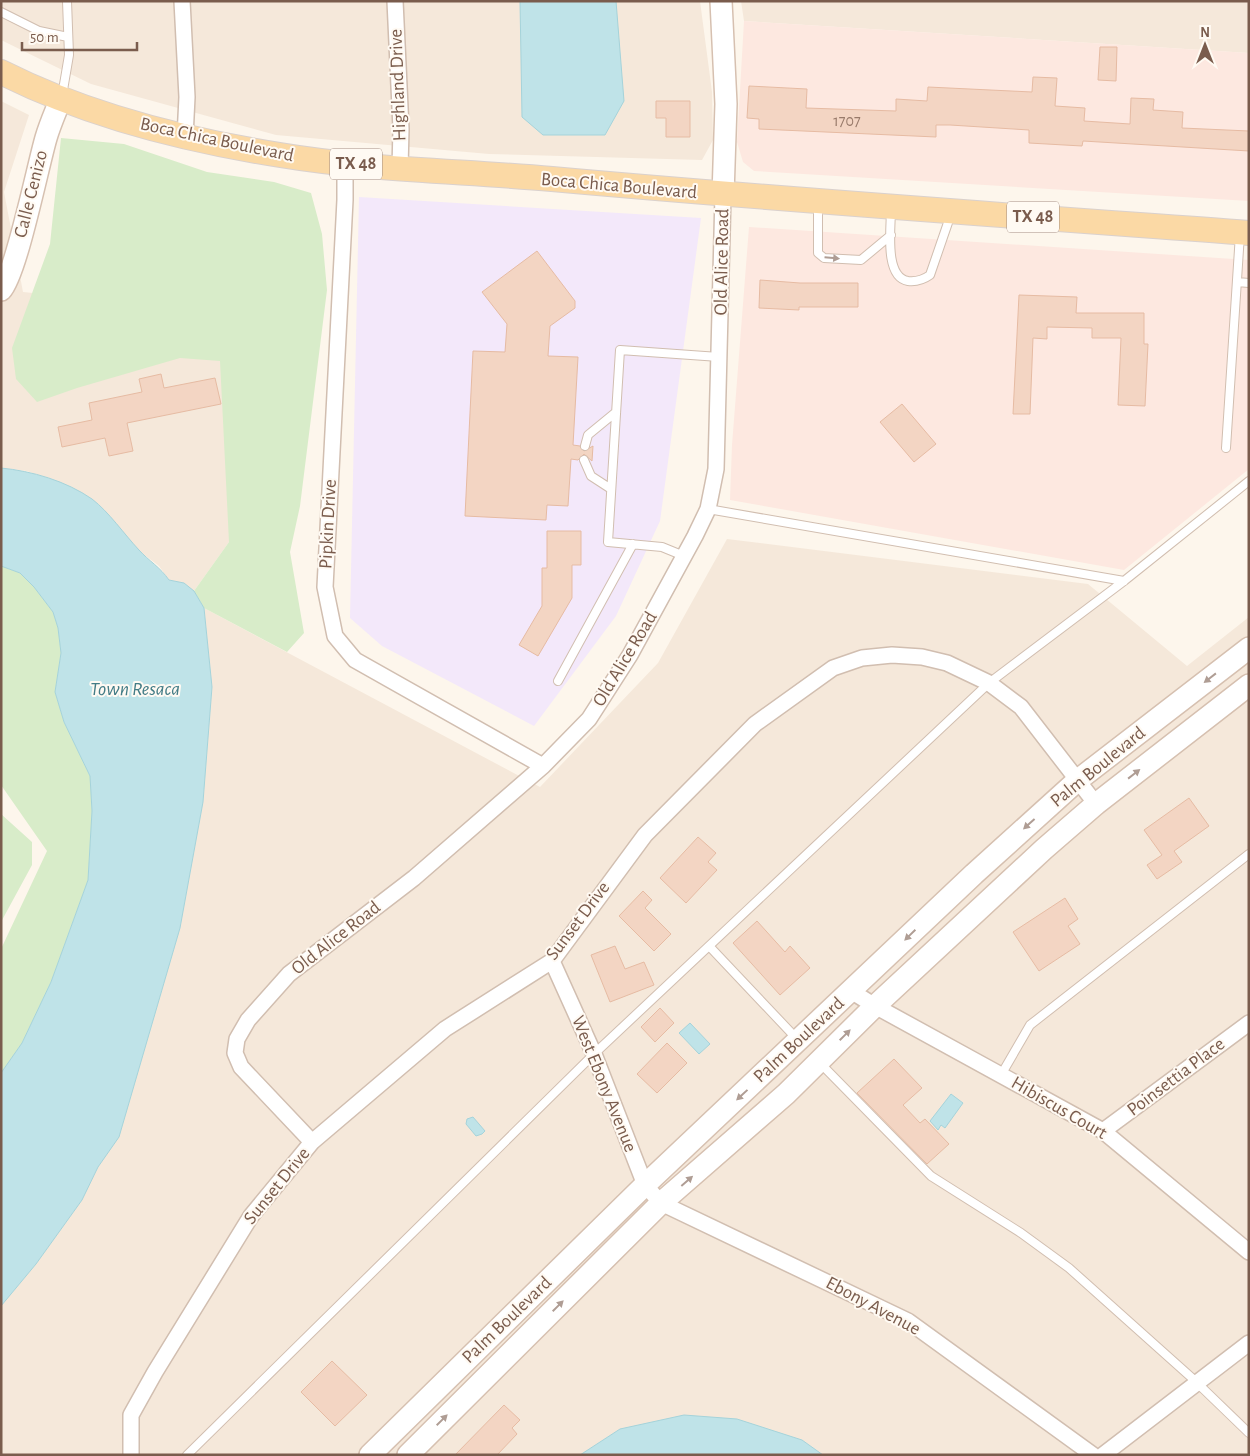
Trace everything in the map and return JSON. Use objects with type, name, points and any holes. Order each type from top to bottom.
[{"type":"main road","name":"Old Alice Road","points":[[721,1],[726,104],[723,195]]},
{"type":"main road","name":"Boca Chica Boulevard","points":[[1,72],[61,98],[136,124],[186,137],[282,156],[400,168],[723,195],[1244,232]]},
{"type":"main road","name":"Calle Cenizo","points":[[1,290],[6,286],[13,264],[46,135],[61,98]]},
{"type":"main road","name":"Palm Boulevard","points":[[370,1455],[645,1185],[974,874],[1078,780],[1249,648]]},
{"type":"main road","name":"Palm Boulevard","points":[[408,1455],[661,1203],[786,1094],[874,1006],[1096,804],[1249,685]]},
{"type":"street","points":[[182,1],[187,97],[186,137]]},
{"type":"street","name":"Highland Drive","points":[[395,1],[401,129],[400,168]]},
{"type":"street","name":"Pipkin Drive","points":[[345,163],[345,200],[325,587],[335,636],[354,660],[544,766]]},
{"type":"street","name":"Old Alice Road","points":[[312,1142],[241,1067],[236,1054],[237,1039],[248,1020],[289,974],[414,878],[544,766],[589,720],[630,655],[708,509],[716,469],[723,195]]},
{"type":"street","name":"Sunset Drive","points":[[131,1455],[131,1415],[155,1372],[251,1216],[312,1142],[445,1029],[552,961],[645,835],[755,724],[833,668],[862,658],[892,655],[922,657],[947,663],[988,683],[1021,707],[1096,804]]},
{"type":"street","name":"West Ebony Avenue","points":[[552,961],[594,1054],[645,1185],[661,1203]]},
{"type":"street","name":"Hibiscus Court","points":[[851,991],[874,1006],[1103,1131],[1249,1252]]},
{"type":"street","name":"Poinsettia Place","points":[[1103,1131],[1249,1023]]},
{"type":"street","name":"Ebony Avenue","points":[[661,1203],[908,1321],[1093,1455]]},
{"type":"street","points":[[1103,1455],[1249,1343]]},
{"type":"lane","points":[[61,98],[69,55],[67,1]]},
{"type":"lane","points":[[1,12],[39,31],[68,37]]},
{"type":"lane","points":[[818,202],[818,253],[824,258],[861,260],[891,235]]},
{"type":"lane","points":[[891,207],[891,264],[896,276],[905,281],[923,280],[930,275],[952,212]]},
{"type":"lane","points":[[1226,448],[1237,282],[1244,232]]},
{"type":"lane","points":[[1237,282],[1249,283]]},
{"type":"lane","points":[[684,556],[662,546],[608,542],[620,350],[719,357]]},
{"type":"lane","points":[[585,446],[588,435],[616,412]]},
{"type":"lane","points":[[584,460],[591,476],[611,489]]},
{"type":"lane","points":[[187,1455],[357,1290],[594,1054],[710,947],[988,683],[1124,581],[1249,481]]},
{"type":"lane","points":[[708,509],[1124,581]]},
{"type":"lane","points":[[558,681],[633,544]]},
{"type":"lane","points":[[1001,1075],[1030,1025],[1249,854]]},
{"type":"lane","points":[[710,947],[799,1041]]},
{"type":"lane","points":[[818,1062],[931,1176],[1021,1233],[1069,1268],[1197,1383],[1249,1433]]},
{"type":"shaded area","points":[[1,1],[520,1],[522,117],[605,135],[616,1],[700,1],[712,92],[713,140],[702,160],[489,154],[276,135],[91,84],[1,40]]},
{"type":"shaded area","points":[[741,1],[1249,1],[1249,53],[744,21]]},
{"type":"shaded area","points":[[744,21],[1249,53],[1249,201],[754,171],[743,162],[737,142]]},
{"type":"shaded area","points":[[1,101],[29,115],[4,192],[23,292],[240,314],[229,542],[194,591],[184,583],[169,580],[159,566],[142,553],[76,490],[27,471],[1,468]]},
{"type":"shaded area","points":[[359,197],[701,218],[660,521],[616,616],[534,726],[382,646],[350,618]]},
{"type":"shaded area","points":[[749,227],[1249,260],[1249,469],[1124,570],[730,500],[732,445]]},
{"type":"shaded area","points":[[727,539],[1088,584],[1187,666],[1249,617],[1249,1455],[823,1455],[802,1440],[620,1429],[580,1455],[1,1455],[1,1306],[36,1264],[82,1200],[98,1167],[119,1136],[180,928],[203,802],[212,687],[204,608],[540,787],[658,663]]},
{"type":"green space","points":[[61,138],[124,144],[207,172],[274,182],[311,193],[322,234],[327,290],[300,506],[290,552],[304,633],[287,652],[204,608],[194,591],[229,542],[220,361],[180,358],[77,388],[37,402],[16,379],[12,348],[50,244]]},
{"type":"green space","points":[[1,566],[20,573],[34,587],[53,612],[58,628],[61,653],[55,692],[64,722],[90,776],[92,811],[88,880],[51,982],[22,1043],[1,1073],[1,949],[47,851],[1,785]]},
{"type":"green space","points":[[1,814],[32,842],[32,865],[1,922]]},
{"type":"water","points":[[520,1],[616,1],[624,101],[605,135],[543,135],[522,117]]},
{"type":"water","name":"Town Resaca","points":[[1,468],[25,472],[60,482],[92,499],[169,580],[184,583],[194,591],[204,608],[212,687],[203,802],[180,928],[119,1137],[98,1167],[82,1200],[36,1264],[1,1306],[1,1073],[22,1043],[51,982],[88,880],[92,811],[90,776],[64,722],[55,692],[61,653],[58,628],[53,612],[34,587],[20,573],[1,566]]},
{"type":"water","points":[[690,1023],[710,1044],[699,1054],[679,1033]]},
{"type":"water","points":[[951,1094],[963,1103],[945,1128],[941,1125],[938,1130],[930,1121]]},
{"type":"water","points":[[473,1117],[485,1131],[476,1136],[466,1124],[467,1119]]},
{"type":"water","points":[[684,1415],[737,1419],[802,1440],[823,1455],[580,1455],[620,1429]]},
{"type":"building","points":[[1100,47],[1117,47],[1116,81],[1098,80]]},
{"type":"building","points":[[1033,77],[1057,78],[1055,106],[1085,108],[1084,121],[1130,124],[1131,98],[1154,99],[1153,110],[1183,112],[1182,128],[1249,131],[1249,151],[1083,141],[1082,146],[1029,143],[1029,130],[950,125],[936,125],[936,137],[759,129],[759,119],[747,118],[749,86],[807,89],[806,108],[896,111],[896,99],[927,101],[928,87],[1032,92]]},
{"type":"building","points":[[656,101],[690,101],[690,137],[666,137],[666,118],[656,118]]},
{"type":"building","points":[[537,251],[575,301],[575,308],[550,326],[548,356],[578,357],[573,445],[580,446],[584,451],[593,446],[592,461],[584,454],[578,460],[571,459],[568,506],[547,505],[546,520],[465,516],[473,351],[505,352],[507,324],[482,292]]},
{"type":"building","points":[[760,280],[800,283],[858,283],[858,307],[799,307],[799,310],[759,308]]},
{"type":"building","points":[[1019,295],[1077,297],[1076,313],[1144,313],[1144,344],[1148,344],[1145,406],[1118,405],[1121,338],[1092,338],[1092,328],[1047,327],[1047,339],[1033,338],[1030,414],[1013,414]]},
{"type":"building","points":[[161,374],[164,388],[215,378],[221,404],[127,423],[133,451],[109,456],[105,438],[62,447],[58,427],[92,420],[89,403],[142,392],[139,379]]},
{"type":"building","points":[[902,404],[936,444],[914,462],[880,422]]},
{"type":"building","points":[[547,531],[581,531],[581,565],[572,565],[572,598],[538,656],[519,645],[542,606],[542,568],[547,568]]},
{"type":"building","points":[[1189,798],[1209,826],[1174,851],[1182,862],[1157,879],[1147,865],[1162,855],[1144,830]]},
{"type":"building","points":[[698,837],[716,853],[708,862],[717,870],[686,903],[660,878]]},
{"type":"building","points":[[643,891],[652,900],[645,908],[671,934],[654,951],[619,916]]},
{"type":"building","points":[[1065,898],[1078,919],[1068,926],[1080,944],[1039,971],[1013,932]]},
{"type":"building","points":[[757,921],[785,952],[790,946],[810,968],[780,995],[733,943]]},
{"type":"building","points":[[615,946],[625,969],[644,962],[654,985],[610,1002],[591,955]]},
{"type":"building","points":[[660,1008],[674,1023],[655,1042],[641,1027]]},
{"type":"building","points":[[667,1043],[687,1063],[657,1093],[637,1074]]},
{"type":"building","points":[[894,1059],[922,1088],[903,1105],[920,1123],[925,1119],[949,1144],[927,1164],[857,1093]]},
{"type":"building","points":[[332,1361],[367,1395],[335,1426],[301,1392]]},
{"type":"building","points":[[504,1405],[520,1420],[512,1428],[517,1434],[497,1455],[455,1455]]}]
